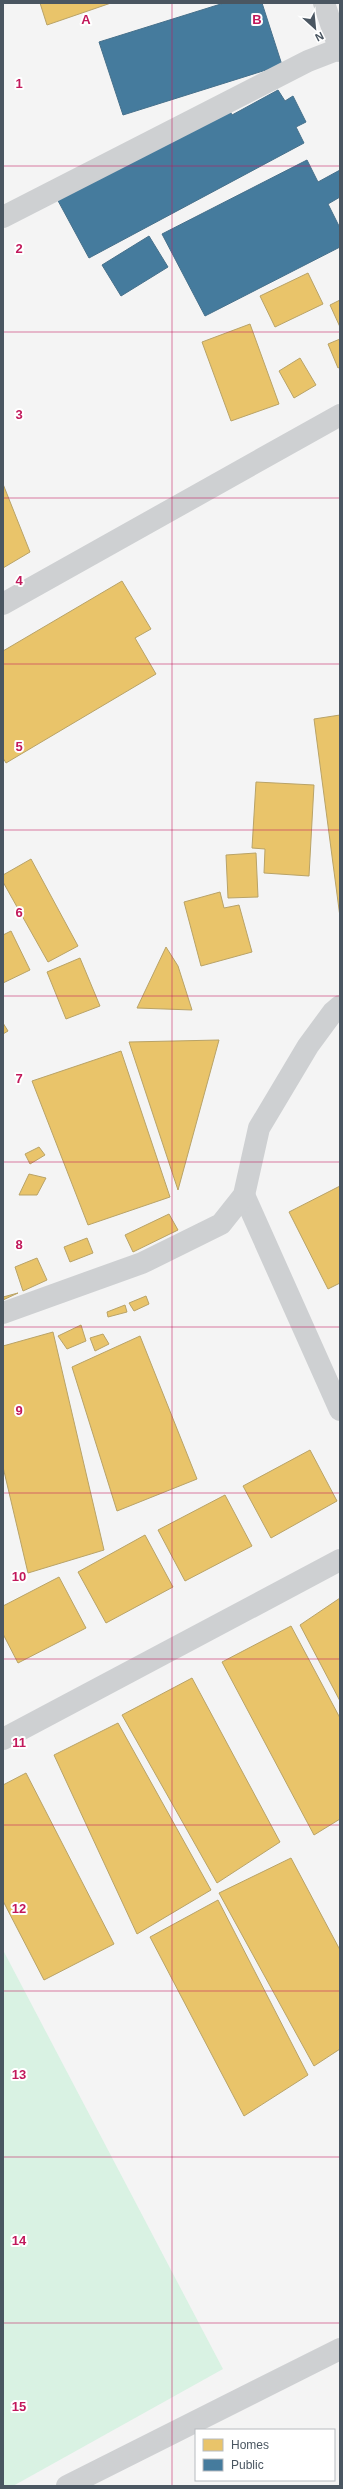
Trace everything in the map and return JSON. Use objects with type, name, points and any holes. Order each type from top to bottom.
[{"type":"street","points":[[3,217],[308,61],[340,50],[324,3]]},
{"type":"street","points":[[3,604],[340,416]]},
{"type":"street","points":[[3,1313],[142,1263],[221,1224],[244,1195],[259,1128],[308,1046],[333,1012],[340,1006]]},
{"type":"street","points":[[244,1195],[340,1410]]},
{"type":"street","points":[[3,1739],[340,1560]]},
{"type":"street","points":[[67,2486],[340,2348]]},
{"type":"green space","points":[[3,1950],[223,2369],[13,2486],[3,2486]]},
{"type":"building: Homes","points":[[40,3],[111,3],[47,25]]},
{"type":"building: Homes","points":[[308,273],[323,304],[275,327],[260,296]]},
{"type":"building: Homes","points":[[340,300],[340,327],[330,305]]},
{"type":"building: Homes","points":[[250,324],[279,404],[231,421],[202,342]]},
{"type":"building: Homes","points":[[340,339],[340,367],[338,368],[328,344]]},
{"type":"building: Homes","points":[[300,358],[316,385],[294,398],[279,371]]},
{"type":"building: Homes","points":[[3,484],[30,552],[3,568]]},
{"type":"building: Homes","points":[[122,581],[151,629],[135,638],[156,674],[6,763],[3,758],[3,651]]},
{"type":"building: Homes","points":[[340,715],[340,917],[314,719]]},
{"type":"building: Homes","points":[[256,782],[314,785],[309,876],[264,873],[265,849],[252,848]]},
{"type":"building: Homes","points":[[256,853],[258,897],[228,898],[226,855]]},
{"type":"building: Homes","points":[[31,859],[78,946],[48,962],[3,882],[3,875]]},
{"type":"building: Homes","points":[[220,892],[224,908],[239,905],[252,952],[201,966],[184,902]]},
{"type":"building: Homes","points":[[11,931],[30,970],[3,983],[3,935]]},
{"type":"building: Homes","points":[[166,947],[178,966],[192,1010],[137,1008]]},
{"type":"building: Homes","points":[[80,958],[100,1006],[66,1019],[47,972]]},
{"type":"building: Homes","points":[[3,1023],[8,1031],[3,1034]]},
{"type":"building: Homes","points":[[219,1040],[178,1190],[129,1042]]},
{"type":"building: Homes","points":[[121,1051],[170,1197],[88,1225],[32,1081]]},
{"type":"building: Homes","points":[[39,1147],[45,1155],[30,1164],[25,1154]]},
{"type":"building: Homes","points":[[29,1174],[46,1178],[37,1195],[19,1195]]},
{"type":"building: Homes","points":[[340,1186],[340,1283],[328,1289],[289,1212]]},
{"type":"building: Homes","points":[[169,1214],[178,1230],[133,1252],[125,1235]]},
{"type":"building: Homes","points":[[87,1238],[93,1253],[70,1262],[64,1247]]},
{"type":"building: Homes","points":[[37,1258],[47,1280],[23,1291],[15,1267]]},
{"type":"building: Homes","points":[[18,1293],[3,1300],[3,1297]]},
{"type":"building: Homes","points":[[146,1296],[149,1304],[134,1311],[129,1303]]},
{"type":"building: Homes","points":[[125,1305],[127,1312],[108,1317],[107,1312]]},
{"type":"building: Homes","points":[[81,1325],[86,1341],[67,1349],[58,1336]]},
{"type":"building: Homes","points":[[53,1332],[104,1550],[28,1573],[3,1467],[3,1346]]},
{"type":"building: Homes","points":[[103,1334],[109,1344],[95,1351],[90,1338]]},
{"type":"building: Homes","points":[[140,1336],[197,1479],[117,1511],[72,1367]]},
{"type":"building: Homes","points":[[310,1450],[337,1501],[271,1538],[243,1486]]},
{"type":"building: Homes","points":[[225,1495],[252,1546],[185,1581],[158,1530]]},
{"type":"building: Homes","points":[[145,1535],[173,1587],[106,1623],[78,1572]]},
{"type":"building: Homes","points":[[59,1577],[86,1628],[18,1663],[3,1634],[3,1606]]},
{"type":"building: Homes","points":[[340,1598],[340,1701],[300,1625]]},
{"type":"building: Homes","points":[[291,1626],[340,1718],[340,1819],[314,1835],[222,1662]]},
{"type":"building: Homes","points":[[192,1678],[280,1842],[217,1883],[122,1715]]},
{"type":"building: Homes","points":[[118,1723],[211,1890],[137,1934],[54,1755]]},
{"type":"building: Homes","points":[[26,1773],[114,1944],[44,1980],[3,1901],[3,1785]]},
{"type":"building: Homes","points":[[291,1858],[340,1950],[340,2049],[314,2066],[219,1893]]},
{"type":"building: Homes","points":[[218,1900],[308,2075],[244,2116],[150,1937]]},
{"type":"building: Public","points":[[224,3],[262,3],[282,65],[123,115],[99,42]]},
{"type":"building: Public","points":[[278,90],[285,101],[293,96],[306,122],[296,127],[304,143],[89,258],[56,197],[227,105],[232,115]]},
{"type":"building: Public","points":[[307,160],[318,182],[340,170],[340,197],[328,204],[340,228],[340,247],[205,316],[162,234]]},
{"type":"building: Public","points":[[149,236],[168,267],[121,296],[102,265]]}]
